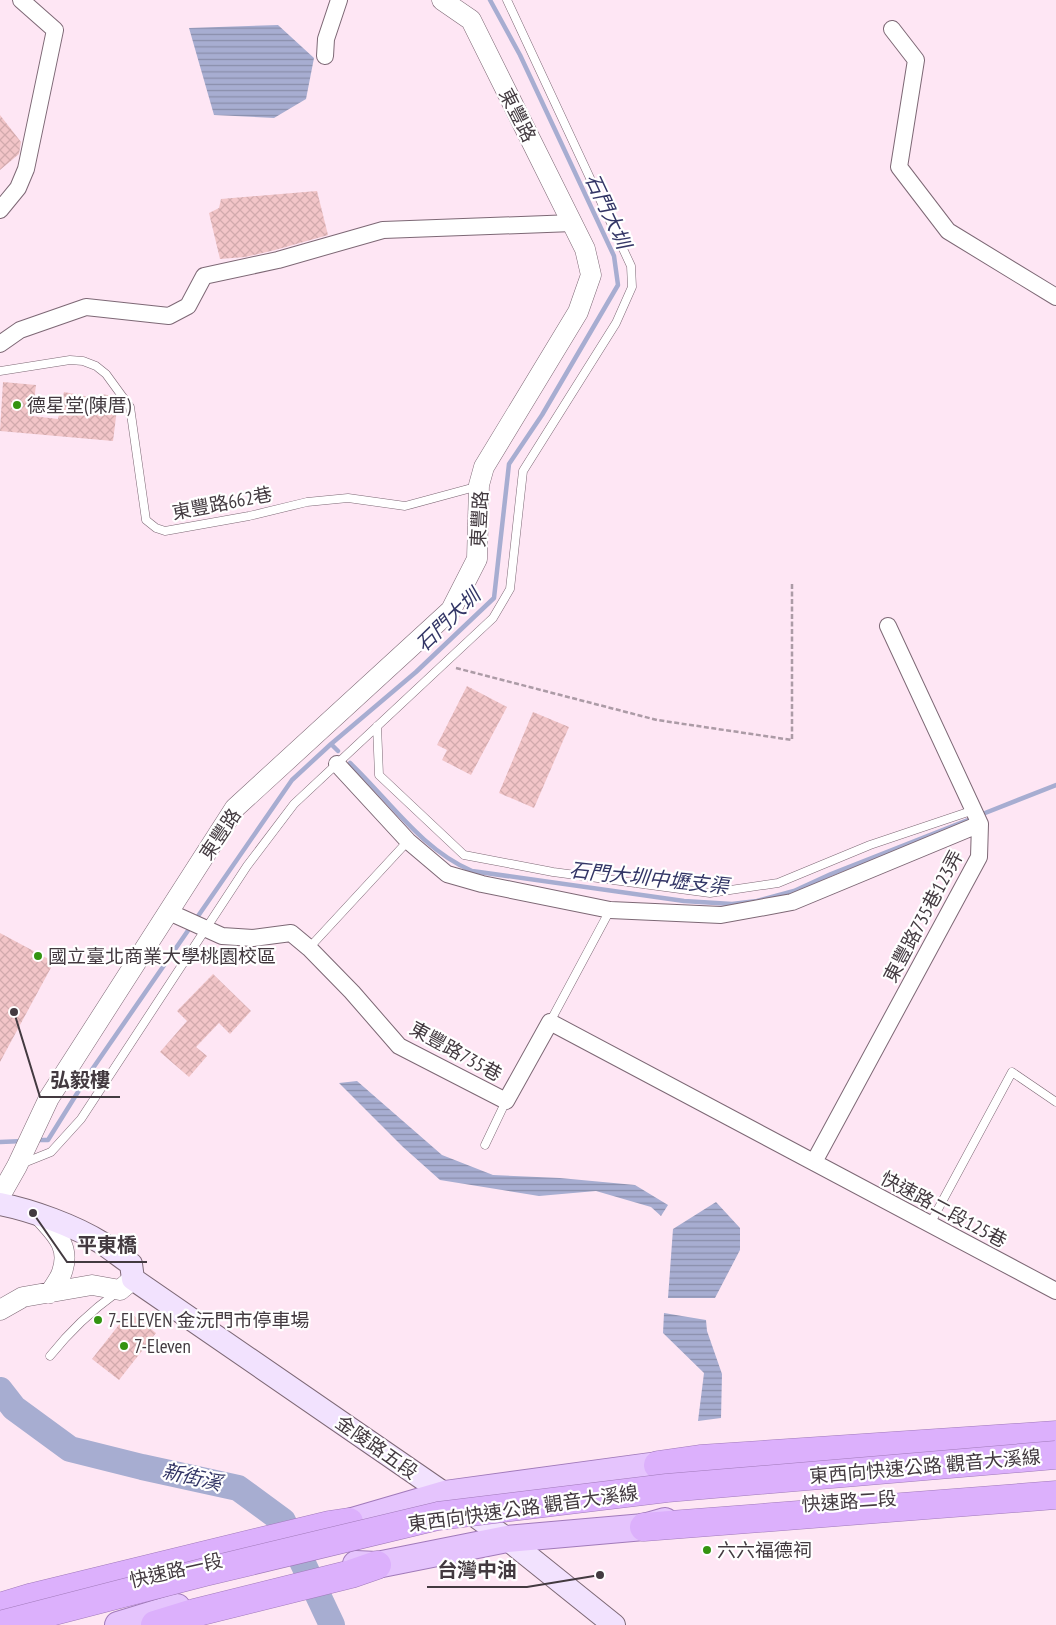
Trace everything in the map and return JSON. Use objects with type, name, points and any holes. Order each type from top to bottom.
[{"type":"highway","points":[[658,1465],[700,1458],[1056,1435]]},
{"type":"highway","name":"東西向快速公路 觀音大溪線","points":[[0,1625],[205,1572],[438,1516],[667,1488],[1056,1455]]},
{"type":"highway","name":"東西向快速公路 觀音大溪線","points":[[70,1625],[220,1580],[396,1541],[573,1515],[804,1490],[1056,1474]]},
{"type":"highway","points":[[644,1527],[1056,1495]]},
{"type":"highway","points":[[0,1607],[173,1562],[278,1542],[334,1525]]},
{"type":"highway","points":[[155,1625],[299,1581],[359,1571]]},
{"type":"main road","points":[[0,1204],[18,1207],[65,1225],[101,1242],[131,1264],[127,1285]]},
{"type":"main road","name":"金陵路五段","points":[[127,1285],[445,1494],[507,1539],[614,1625]]},
{"type":"main road","points":[[334,1525],[445,1494],[658,1465],[691,1468],[751,1465],[1056,1441]]},
{"type":"main road","name":"快速路二段","points":[[507,1539],[644,1527],[702,1512],[1056,1486]]},
{"type":"main road","points":[[359,1571],[507,1539]]},
{"type":"main road","name":"快速路一段","points":[[0,1613],[175,1570],[278,1542]]},
{"type":"main road","name":"快速路一段","points":[[118,1625],[276,1579],[299,1581]]},
{"type":"street","points":[[0,210],[18,188],[26,169],[55,30],[21,0]]},
{"type":"street","points":[[325,56],[326,38],[339,0]]},
{"type":"street","name":"東豐路","points":[[20,1161],[50,1098],[235,808],[451,610],[477,559],[480,485],[484,467],[578,312],[591,274],[586,249],[471,20],[442,0]]},
{"type":"street","points":[[892,29],[916,60],[899,167],[948,231],[1056,297]]},
{"type":"street","points":[[0,344],[20,330],[86,307],[169,316],[188,306],[204,276],[278,260],[383,230],[573,223]]},
{"type":"street","name":"東豐路735巷123弄","points":[[814,1162],[978,857],[977,817],[888,626]]},
{"type":"street","points":[[337,764],[408,841],[447,874],[482,884],[610,910],[721,914],[792,902],[977,817]]},
{"type":"street","name":"東豐路735巷","points":[[169,912],[222,936],[253,938],[291,933],[309,948],[352,992],[399,1046],[506,1101],[550,1022]]},
{"type":"street","points":[[550,1022],[814,1162]]},
{"type":"street","points":[[0,1196],[20,1161]]},
{"type":"street","name":"快速路二段125巷","points":[[814,1162],[930,1224],[1054,1286]]},
{"type":"street","points":[[40,1216],[61,1238],[65,1257],[62,1273],[50,1293]]},
{"type":"street","points":[[0,1310],[23,1298],[92,1285],[127,1285]]},
{"type":"lane","points":[[20,1161],[51,1152],[81,1120],[197,925],[247,866],[294,804],[493,618],[510,589],[523,471],[616,323],[632,287],[631,266],[506,0]]},
{"type":"lane","name":"東豐路662巷","points":[[0,371],[70,360],[83,361],[96,366],[106,374],[130,407],[146,520],[156,528],[166,531],[249,516],[307,502],[348,498],[405,506],[480,485]]},
{"type":"lane","points":[[377,726],[379,775],[464,855],[553,872],[710,893],[778,883],[870,845],[977,817]]},
{"type":"lane","points":[[309,948],[408,841]]},
{"type":"lane","points":[[550,1022],[610,910]]},
{"type":"lane","points":[[930,1224],[1012,1072],[1056,1102]]},
{"type":"lane","points":[[485,1145],[506,1101]]},
{"type":"lane","points":[[50,1356],[68,1334],[91,1311],[127,1285]]},
{"type":"lane","points":[[658,1465],[710,1452],[1056,1428]]},
{"type":"lane","name":"快速路二段","points":[[644,1527],[698,1531],[1056,1500]]},
{"type":"lane","points":[[0,1602],[75,1578]]},
{"type":"path","points":[[443,665],[657,720],[792,740],[792,584]]},
{"type":"water","points":[[278,25],[314,58],[306,99],[274,118],[214,115],[189,28]]},
{"type":"water","points":[[357,1081],[442,1155],[493,1175],[560,1178],[635,1185],[668,1205],[661,1216],[651,1207],[596,1191],[539,1196],[440,1180],[403,1147],[339,1083]]},
{"type":"water","points":[[716,1202],[740,1228],[740,1250],[715,1298],[668,1298],[673,1229]]},
{"type":"water","points":[[664,1313],[706,1320],[707,1331],[722,1374],[721,1418],[698,1421],[704,1373],[663,1333]]},
{"type":"building","points":[[0,115],[21,142],[19,154],[0,170]]},
{"type":"building","points":[[317,191],[328,235],[245,257],[220,259],[209,213],[219,208],[221,199]]},
{"type":"building","name":"德星堂(陳厝)","points":[[3,382],[36,385],[32,416],[58,419],[64,392],[100,399],[100,394],[115,396],[118,401],[113,441],[0,431]]},
{"type":"building","points":[[467,686],[507,707],[471,775],[442,760],[447,750],[437,745]]},
{"type":"building","points":[[533,712],[569,727],[534,808],[499,793]]},
{"type":"building","points":[[0,933],[54,962],[0,1062]]},
{"type":"building","points":[[213,974],[251,1011],[230,1034],[219,1023],[196,1047],[207,1056],[189,1077],[160,1052],[187,1021],[177,1011]]},
{"type":"building","name":"7-Eleven","points":[[129,1312],[156,1333],[119,1380],[92,1359]]},
{"type":"waterway","name":"石門大圳","points":[[36,1140],[48,1140],[91,1071],[292,780],[331,744],[416,672],[494,598],[509,464],[542,415],[618,285],[614,256],[520,55],[490,0]]},
{"type":"waterway","name":"石門大圳中壢支渠","points":[[331,744],[338,751]]},
{"type":"waterway","name":"石門大圳中壢支渠","points":[[350,763],[422,837],[454,862],[472,871],[684,901],[732,904],[757,901],[794,891],[831,874],[973,818]]},
{"type":"waterway","name":"石門大圳中壢支渠","points":[[980,815],[1056,785]]},
{"type":"waterway","name":"石門大圳","points":[[0,1142],[24,1141]]},
{"type":"waterway","name":"新街溪","points":[[0,1390],[14,1408],[70,1449],[238,1488],[283,1521],[332,1625]]},
{"type":"place","name":"德星堂(陳厝)","points":[[17,405]]},
{"type":"place","name":"國立臺北商業大學桃園校區","points":[[38,956]]},
{"type":"place","name":"弘毅樓","points":[[14,1012]]},
{"type":"place","name":"平東橋","points":[[33,1213]]},
{"type":"place","name":"7-ELEVEN 金沅門市停車場","points":[[98,1320]]},
{"type":"place","name":"7-Eleven","points":[[124,1346]]},
{"type":"place","name":"六六福德祠","points":[[707,1550]]},
{"type":"place","name":"台灣中油","points":[[600,1575]]}]
